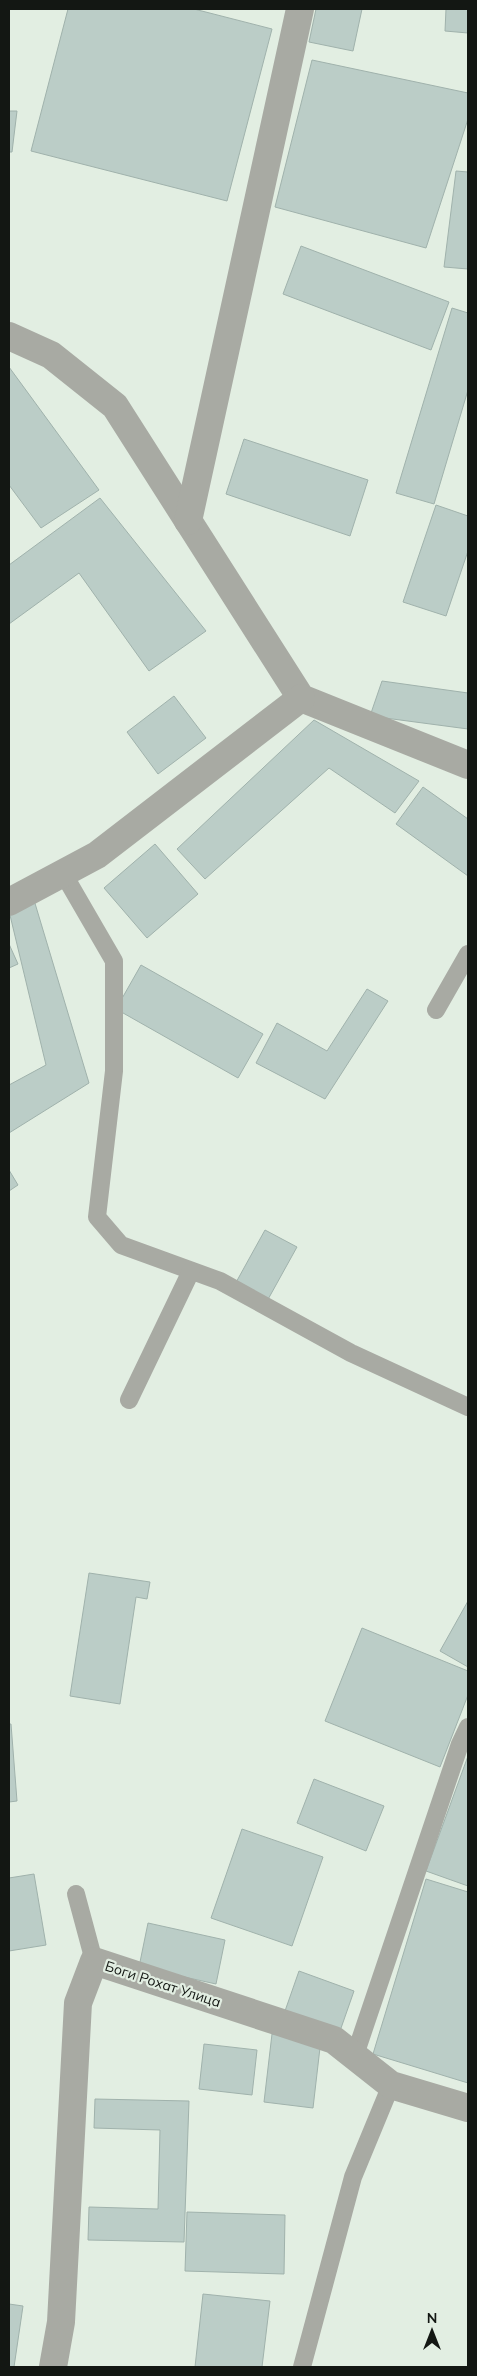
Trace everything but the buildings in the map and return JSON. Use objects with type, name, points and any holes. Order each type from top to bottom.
[{"type":"street","points":[[188,520],[300,9]]},
{"type":"street","points":[[9,336],[51,355],[114,406],[301,698],[468,765]]},
{"type":"street","points":[[9,902],[97,856],[301,698]]},
{"type":"street","name":"Боги Рохат Улица","points":[[53,2367],[61,2322],[78,2003],[94,1961],[334,2040],[391,2085],[468,2108]]},
{"type":"lane","points":[[63,873],[114,961],[114,1070],[97,1217],[121,1246],[220,1281],[351,1353],[468,1407]]},
{"type":"lane","points":[[436,1010],[468,954]]},
{"type":"lane","points":[[129,1400],[191,1271]]},
{"type":"lane","points":[[355,2056],[460,1744],[468,1727]]},
{"type":"lane","points":[[76,1894],[94,1961]]},
{"type":"lane","points":[[302,2367],[353,2176],[391,2085]]}]
